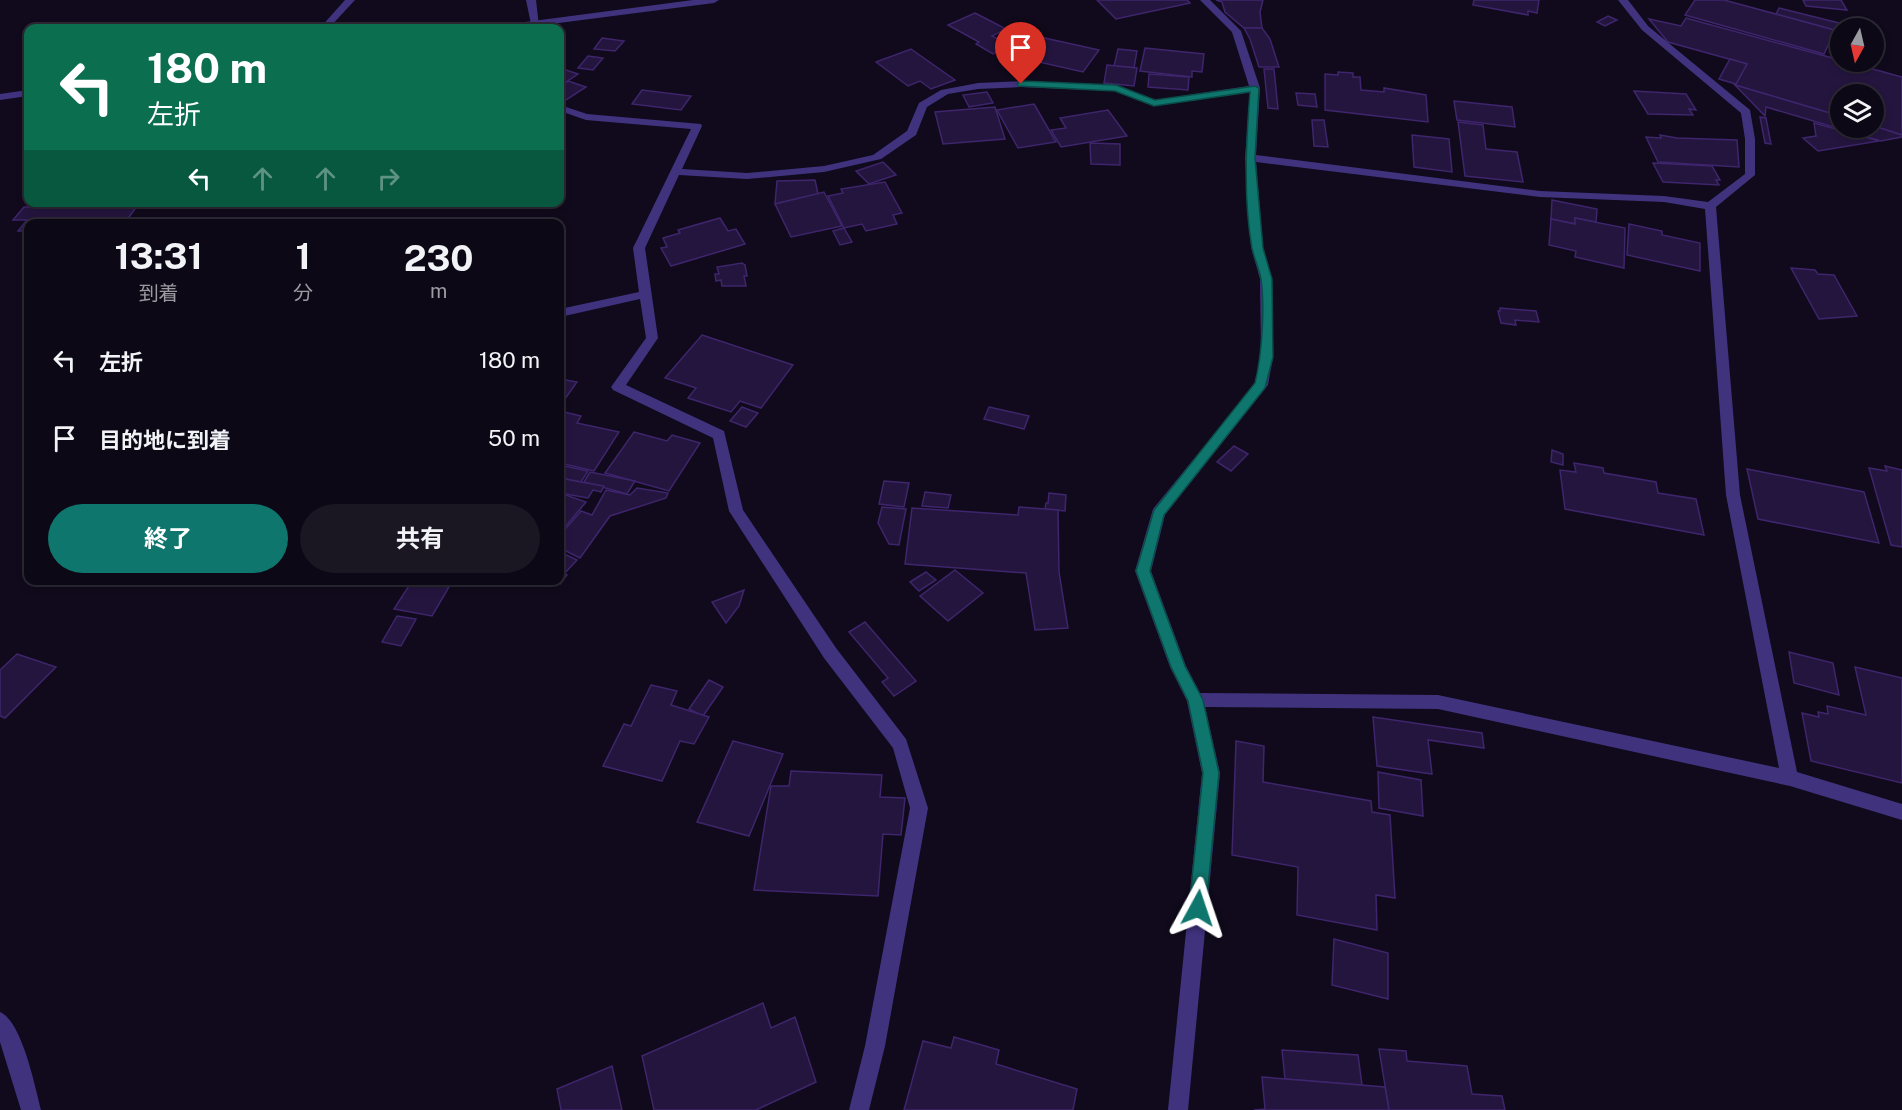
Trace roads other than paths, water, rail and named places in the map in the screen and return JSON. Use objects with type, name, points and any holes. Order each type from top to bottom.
[{"type":"street","points":[[328,24],[350,0]]},
{"type":"street","points":[[531,0],[537,24],[714,0]]},
{"type":"street","points":[[1178,1110],[1211,773],[1195,700],[1178,667],[1143,571],[1158,513],[1261,385],[1267,357],[1266,279],[1257,248],[1250,158],[1255,88],[1236,31],[1204,0]]},
{"type":"street","points":[[1250,158],[1540,194],[1664,199],[1710,206],[1750,175],[1750,139],[1746,112],[1645,28],[1623,0]]},
{"type":"street","points":[[675,172],[747,177],[824,169],[877,158],[912,133],[923,105],[945,92],[978,86],[1021,84],[1116,88],[1154,103],[1255,88]]},
{"type":"street","points":[[0,97],[24,94]]},
{"type":"street","points":[[564,109],[586,117],[697,126],[639,248],[651,338],[618,387],[719,435],[736,511],[831,653],[900,744],[919,808],[875,1046],[859,1110]]},
{"type":"street","points":[[1710,206],[1733,495],[1790,778]]},
{"type":"street","points":[[564,312],[646,294]]},
{"type":"street","points":[[1195,700],[1438,702],[1790,778],[1902,812]]},
{"type":"street","points":[[0,1022],[10,1040],[31,1110]]}]
